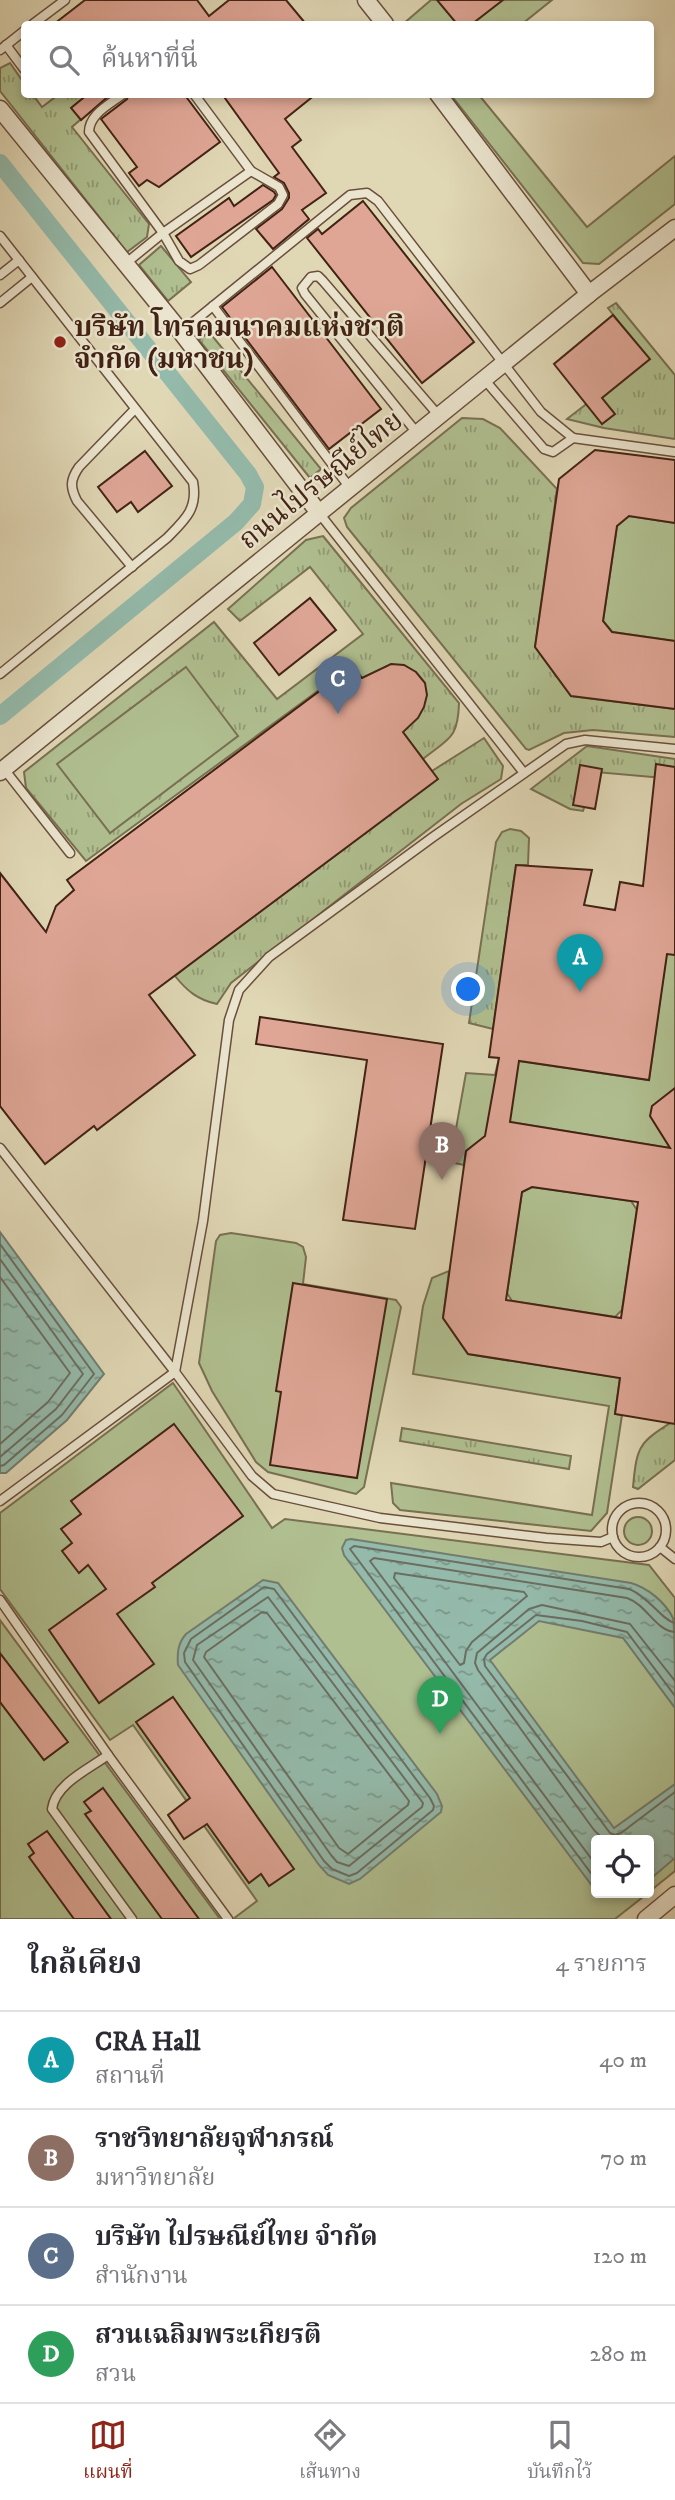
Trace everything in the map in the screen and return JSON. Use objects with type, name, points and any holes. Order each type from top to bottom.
[{"type":"street","points":[[366,0],[383,21]]},
{"type":"street","points":[[441,98],[589,293]]},
{"type":"street","points":[[0,109],[181,332],[319,513]]},
{"type":"street","name":"ถนนไปรษณีย์ไทย","points":[[2,771],[589,293],[675,228]]},
{"type":"street","points":[[646,1919],[675,1895]]},
{"type":"lane","points":[[37,21],[65,0]]},
{"type":"lane","points":[[21,33],[3,48],[21,66]]},
{"type":"lane","points":[[119,98],[94,117],[89,124],[89,132],[163,233],[179,261],[190,268],[199,265],[278,204],[283,195],[279,187],[251,171],[197,98]]},
{"type":"lane","points":[[125,264],[163,233],[251,171]]},
{"type":"lane","points":[[181,332],[351,195],[367,193],[378,201],[541,412],[573,438],[675,452]]},
{"type":"lane","points":[[0,236],[192,482],[195,496],[193,507],[184,522],[167,538],[0,674]]},
{"type":"lane","points":[[0,275],[19,260]]},
{"type":"lane","points":[[417,433],[305,294],[302,288],[304,282],[318,276],[439,416]]},
{"type":"lane","points":[[0,303],[32,277]]},
{"type":"lane","points":[[213,306],[350,488]]},
{"type":"lane","points":[[484,379],[544,449],[553,452],[573,438]]},
{"type":"lane","points":[[132,567],[77,501],[71,490],[72,478],[79,467],[135,409]]},
{"type":"lane","points":[[319,513],[524,774]]},
{"type":"lane","points":[[0,1501],[175,1372],[203,1221],[229,1020],[239,990],[269,957],[433,836],[566,744],[584,740],[675,749]]},
{"type":"lane","points":[[2,771],[70,853]]},
{"type":"lane","points":[[0,1147],[175,1372],[252,1476],[273,1494],[380,1518],[560,1539],[601,1542],[613,1537]]},
{"type":"lane","points":[[641,1503],[657,1510],[662,1517],[665,1535],[660,1547],[649,1555],[631,1556],[623,1552],[613,1537],[613,1520],[618,1513],[632,1504],[641,1503]]},
{"type":"lane","points":[[660,1547],[675,1559]]},
{"type":"lane","points":[[0,1600],[108,1755],[228,1919]]},
{"type":"lane","points":[[108,1755],[59,1790],[52,1809],[132,1919]]},
{"type":"green space","points":[[431,0],[552,0],[526,21],[406,21]]},
{"type":"green space","points":[[10,63],[21,79],[21,98],[35,98],[42,107],[54,98],[106,98],[72,127],[149,224],[147,237],[127,252],[0,91],[0,68]]},
{"type":"green space","points":[[453,98],[481,98],[587,227],[675,156],[675,204],[599,264],[583,263]]},
{"type":"green space","points":[[161,246],[191,282],[168,301],[139,265]]},
{"type":"green space","points":[[616,303],[675,375],[675,439],[604,428],[567,419],[646,358],[608,308]]},
{"type":"green space","points":[[209,332],[321,469],[310,478],[199,340]]},
{"type":"green space","points":[[462,418],[483,419],[500,428],[557,489],[535,647],[571,696],[675,709],[675,737],[593,730],[564,733],[526,749],[347,527],[344,518],[351,508]]},
{"type":"green space","points":[[629,516],[675,523],[675,641],[612,632],[603,621],[617,526]]},
{"type":"green space","points":[[323,536],[459,703],[457,724],[450,737],[423,759],[352,666],[86,861],[26,788],[24,772],[214,622],[277,699],[363,634],[310,567],[240,621],[228,609],[306,540]]},
{"type":"green space","points":[[186,667],[238,736],[110,833],[57,764]]},
{"type":"green space","points":[[484,738],[503,766],[501,779],[461,804],[231,983],[217,1004],[193,994],[175,976],[432,771]]},
{"type":"green space","points":[[587,746],[675,759],[675,779],[596,772],[583,811],[570,809],[531,789]]},
{"type":"green space","points":[[510,829],[521,831],[529,838],[528,865],[516,865],[493,1029],[469,1023],[496,842],[502,832]]},
{"type":"green space","points":[[667,950],[675,951],[675,1145],[670,1148],[505,1121],[466,1151],[464,1165],[450,1162],[466,1073],[495,1075],[499,1058],[649,1080]]},
{"type":"green space","points":[[532,1187],[631,1201],[637,1210],[622,1310],[615,1317],[512,1301],[507,1293],[522,1192]]},
{"type":"green space","points":[[231,1233],[296,1243],[303,1247],[306,1257],[303,1284],[396,1300],[401,1307],[364,1487],[356,1494],[268,1472],[256,1462],[212,1391],[199,1363],[216,1241],[220,1235]]},
{"type":"green space","points":[[449,1271],[443,1318],[468,1354],[620,1378],[615,1414],[622,1415],[607,1513],[591,1531],[400,1510],[393,1503],[391,1483],[592,1515],[609,1406],[413,1374],[423,1306],[432,1278]]},
{"type":"green space","points":[[173,1383],[272,1528],[285,1519],[649,1565],[675,1598],[675,1871],[654,1888],[654,1835],[591,1835],[591,1898],[642,1898],[615,1919],[233,1919],[257,1901],[133,1725],[110,1740],[0,1589],[0,1513]]},
{"type":"green space","points":[[675,1420],[675,1460],[638,1489],[633,1487],[636,1462],[642,1446]]},
{"type":"green space","points":[[402,1428],[571,1456],[569,1469],[400,1441]]},
{"type":"green space","points":[[638,1517],[648,1521],[652,1531],[648,1541],[638,1545],[628,1541],[624,1531],[628,1521]]},
{"type":"green space","points":[[0,1620],[220,1919],[0,1919]]},
{"type":"water","points":[[0,1232],[104,1374],[67,1420],[6,1473],[0,1473]]},
{"type":"water","points":[[346,1540],[631,1583],[644,1588],[661,1601],[673,1618],[675,1708],[623,1638],[539,1621],[490,1660],[614,1828],[675,1784],[675,1858],[654,1876],[654,1835],[591,1835],[591,1884],[344,1555],[342,1548]]},
{"type":"water","points":[[263,1580],[278,1583],[437,1794],[442,1806],[441,1812],[360,1879],[349,1884],[328,1875],[319,1865],[178,1665],[179,1648],[186,1634]]},
{"type":"building","points":[[85,0],[197,0],[209,16],[229,0],[286,0],[304,21],[58,21]]},
{"type":"building","points":[[437,0],[503,0],[476,21],[454,21]]},
{"type":"building","points":[[83,98],[106,98],[81,120],[71,108]]},
{"type":"building","points":[[187,98],[220,142],[159,187],[147,180],[139,186],[129,173],[137,167],[101,119],[127,99]]},
{"type":"building","points":[[225,98],[311,98],[285,119],[301,140],[292,147],[326,193],[302,210],[309,219],[273,249],[256,229],[282,209],[289,198],[284,183],[274,177],[279,173]]},
{"type":"building","points":[[263,185],[276,195],[273,200],[191,257],[176,236],[229,198],[234,206]]},
{"type":"building","points":[[363,201],[474,342],[422,383],[307,238],[318,229],[322,234]]},
{"type":"building","points":[[272,267],[381,409],[329,449],[222,307]]},
{"type":"building","points":[[613,315],[650,359],[602,398],[615,414],[602,424],[554,364]]},
{"type":"building","points":[[595,450],[675,460],[675,523],[629,516],[617,526],[603,621],[612,632],[675,641],[675,709],[571,696],[535,647],[559,479]]},
{"type":"building","points":[[145,451],[172,486],[138,512],[131,502],[117,512],[98,487]]},
{"type":"building","points":[[310,598],[336,630],[279,675],[254,643]]},
{"type":"building","points":[[391,664],[404,665],[416,672],[425,683],[427,695],[424,707],[418,718],[403,732],[438,779],[149,995],[195,1055],[97,1130],[94,1126],[45,1164],[0,1106],[0,873],[46,932],[56,906],[74,890],[67,880],[353,666],[362,678]]},
{"type":"building","points":[[656,764],[675,767],[675,955],[667,954],[649,1080],[519,1061],[510,1122],[670,1148],[650,1116],[652,1106],[675,1088],[675,1424],[615,1414],[620,1378],[468,1354],[443,1318],[466,1151],[485,1136],[499,1058],[489,1057],[516,865],[592,870],[584,905],[615,910],[620,882],[643,886]],"holes":[[[532,1187],[638,1202],[621,1318],[506,1300],[522,1192]]]},
{"type":"building","points":[[580,765],[602,769],[595,809],[573,805]]},
{"type":"building","points":[[260,1017],[443,1044],[415,1229],[343,1220],[367,1060],[256,1044]]},
{"type":"building","points":[[293,1283],[387,1299],[357,1478],[270,1465],[281,1392],[276,1391]]},
{"type":"building","points":[[174,1424],[243,1516],[152,1583],[155,1587],[117,1614],[154,1664],[99,1703],[49,1630],[106,1589],[88,1565],[79,1573],[62,1551],[72,1543],[61,1529],[81,1514],[71,1501]]},
{"type":"building","points":[[0,1653],[68,1742],[44,1760],[0,1702]]},
{"type":"building","points":[[173,1697],[294,1869],[269,1886],[261,1874],[249,1883],[207,1824],[184,1839],[168,1815],[190,1798],[136,1722]]},
{"type":"building","points":[[103,1788],[199,1919],[162,1919],[85,1814],[91,1811],[84,1802]]},
{"type":"building","points":[[47,1831],[111,1919],[74,1919],[29,1857],[34,1853],[28,1844]]},
{"type":"waterway","points":[[0,163],[248,474],[255,487],[252,504],[236,522],[0,716]]},
{"type":"place","name":"บริษัท โทรคมนาคมแห่งชาติ จำกัด (มหาชน)","points":[[60,342]]},
{"type":"place","name":"บริษัท ไปรษณีย์ไทย จำกัด","points":[[338,714]]},
{"type":"place","name":"CRA Hall","points":[[580,992]]},
{"type":"place","name":"ราชวิทยาลัยจุฬาภรณ์","points":[[442,1180]]},
{"type":"place","name":"สวนเฉลิมพระเกียรติ","points":[[440,1734]]}]
